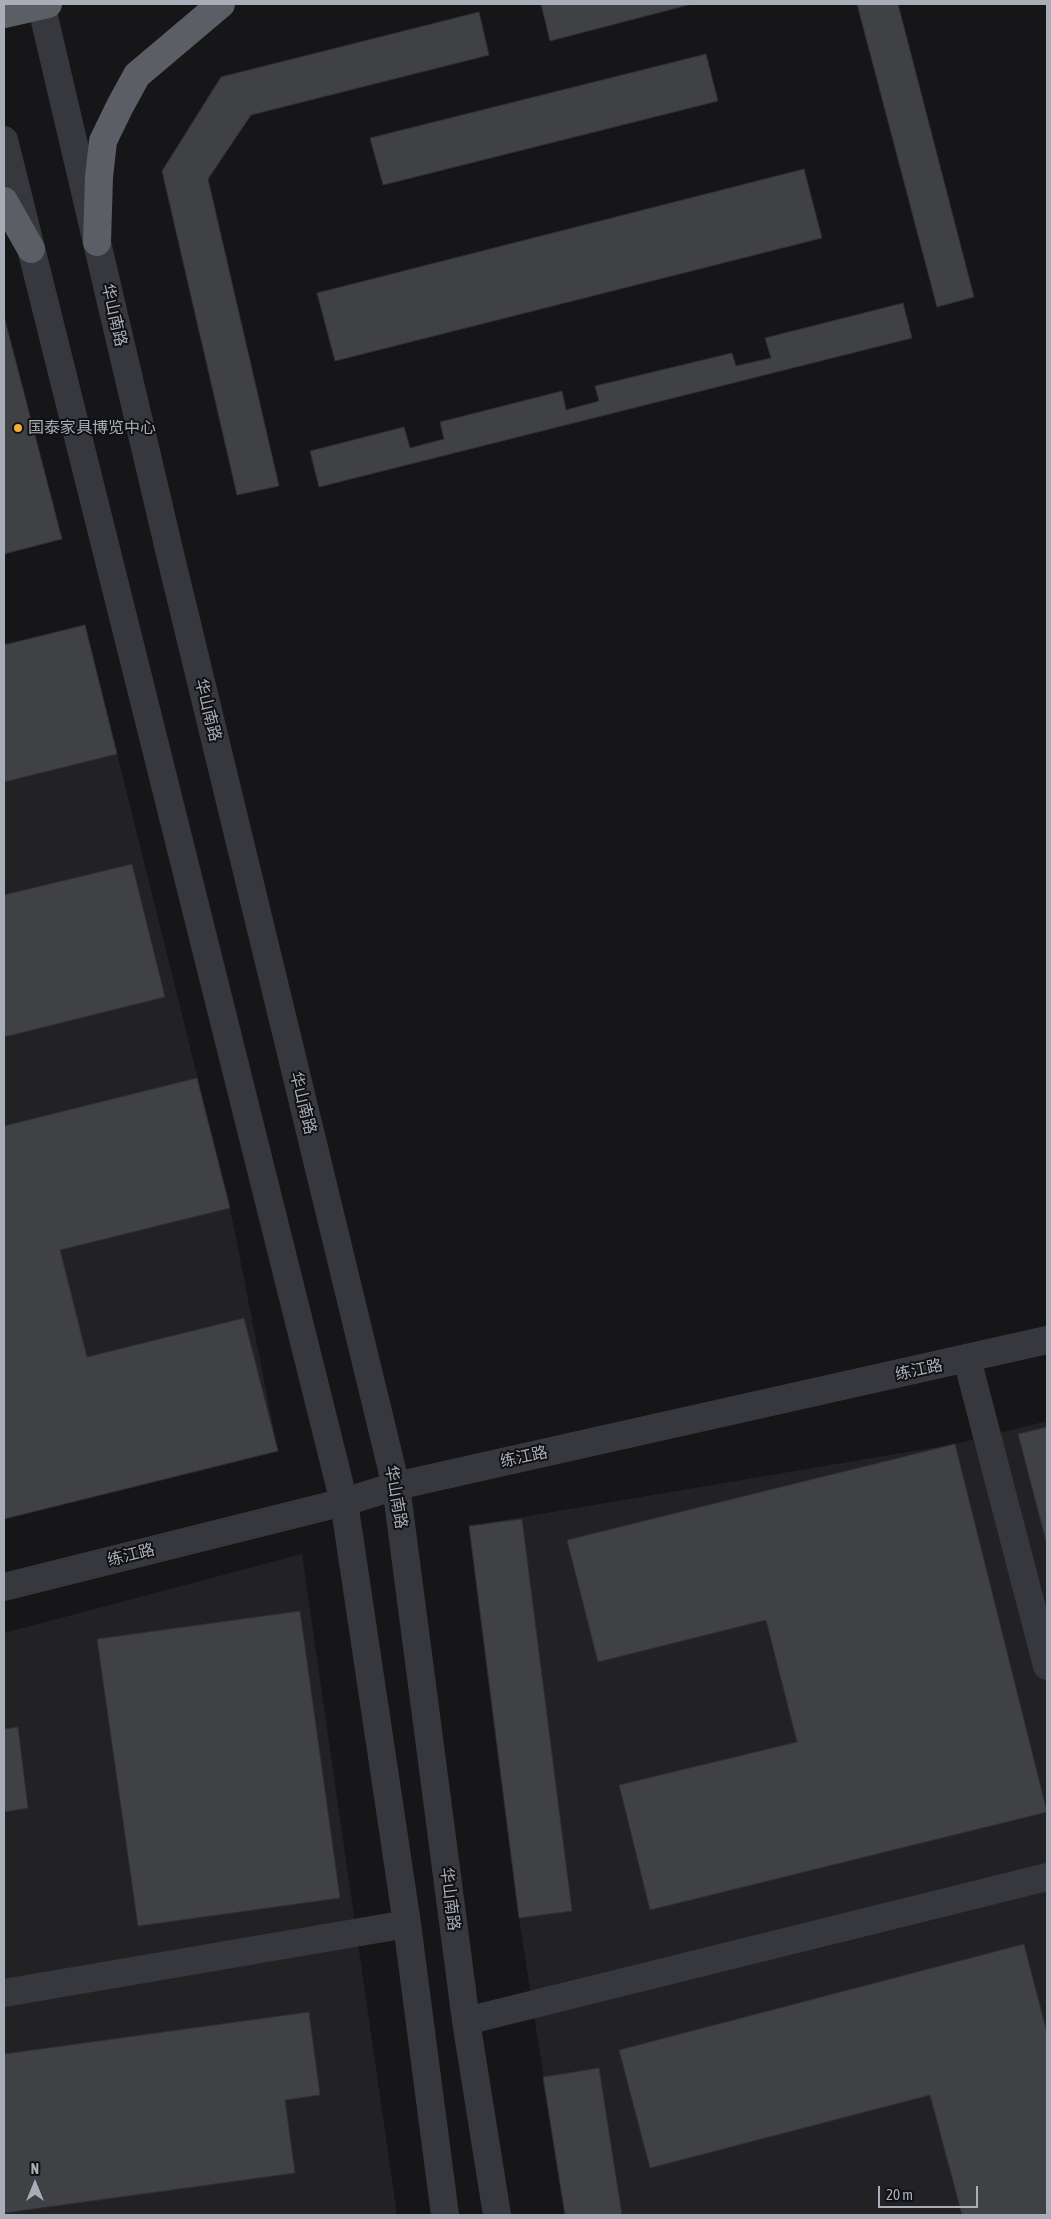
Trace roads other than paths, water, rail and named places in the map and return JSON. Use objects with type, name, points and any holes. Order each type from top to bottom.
[{"type":"highway","points":[[4,14],[43,4]]},
{"type":"highway","points":[[97,242],[99,177],[103,141],[120,106],[137,75],[221,4]]},
{"type":"highway","points":[[4,201],[31,249]]},
{"type":"street","name":"华山南路","points":[[43,4],[174,568],[396,1486],[466,2021],[497,2215]]},
{"type":"street","points":[[4,140],[344,1502],[407,1924],[440,2214]]},
{"type":"street","name":"练江路","points":[[4,1586],[344,1502],[396,1486],[1047,1340]]},
{"type":"street","points":[[967,1359],[1047,1666]]},
{"type":"street","points":[[466,2021],[1047,1876]]},
{"type":"street","points":[[4,1993],[407,1924]]},
{"type":"place","name":"国泰家具博览中心","points":[[18,428]]}]
